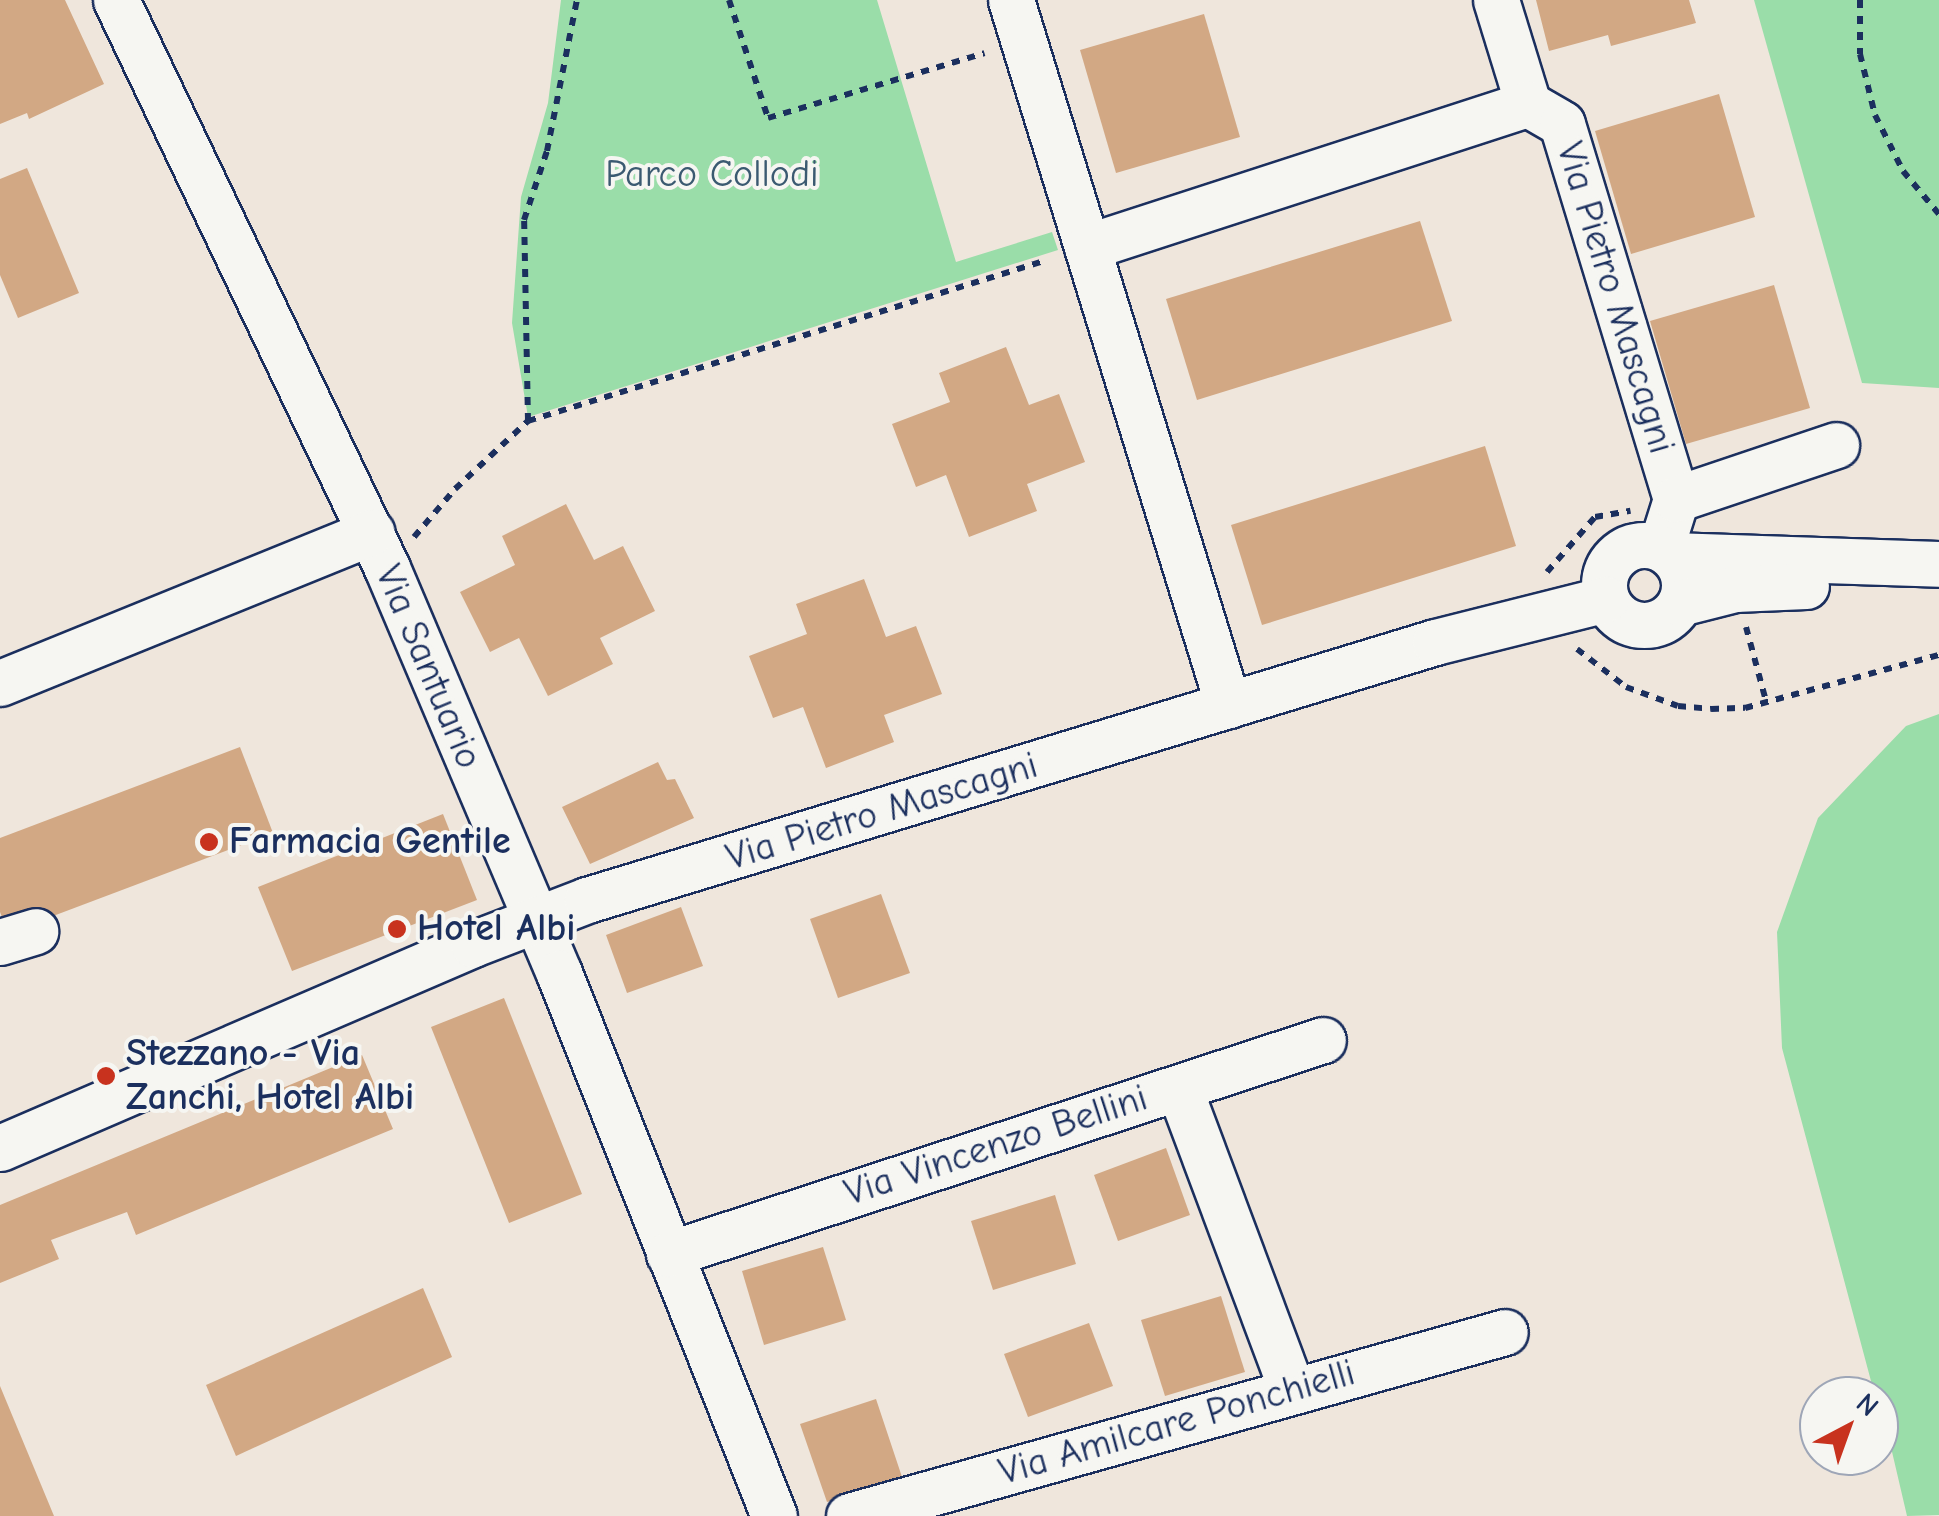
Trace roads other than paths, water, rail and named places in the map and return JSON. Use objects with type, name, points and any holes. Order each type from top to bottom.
[{"type":"street","name":"Via Santuario","points":[[116,0],[379,550],[536,919],[774,1516]]},
{"type":"street","name":"Via Pietro Mascagni","points":[[1496,0],[1528,104],[1562,124],[1617,303],[1684,577],[1680,603]]},
{"type":"street","points":[[1017,21],[1228,705]]},
{"type":"street","name":"Via Pietro Mascagni","points":[[1087,247],[1528,104]]},
{"type":"street","points":[[1836,446],[1611,560],[1603,586],[1606,599],[1624,620],[1650,625],[1673,614],[1680,603],[1712,593],[1761,587],[1939,593]]},
{"type":"street","points":[[1670,528],[1939,564]]},
{"type":"street","points":[[4,670],[379,550]]},
{"type":"street","name":"Via Pietro Mascagni","points":[[0,1148],[536,919],[1228,705],[1606,599]]},
{"type":"street","name":"Via Vincenzo Bellini","points":[[669,1254],[906,1173],[1323,1040]]},
{"type":"street","points":[[1179,1088],[1292,1391]]},
{"type":"street","name":"Via Amilcare Ponchielli","points":[[849,1516],[1505,1332]]},
{"type":"place","name":"Farmacia Gentile","points":[[209,842]]},
{"type":"place","name":"Hotel Albi","points":[[397,929]]},
{"type":"place","name":"Stezzano - Via Zanchi, Hotel Albi","points":[[106,1076]]},
{"type":"park label","name":"Parco Collodi","points":[[712,175]]}]
